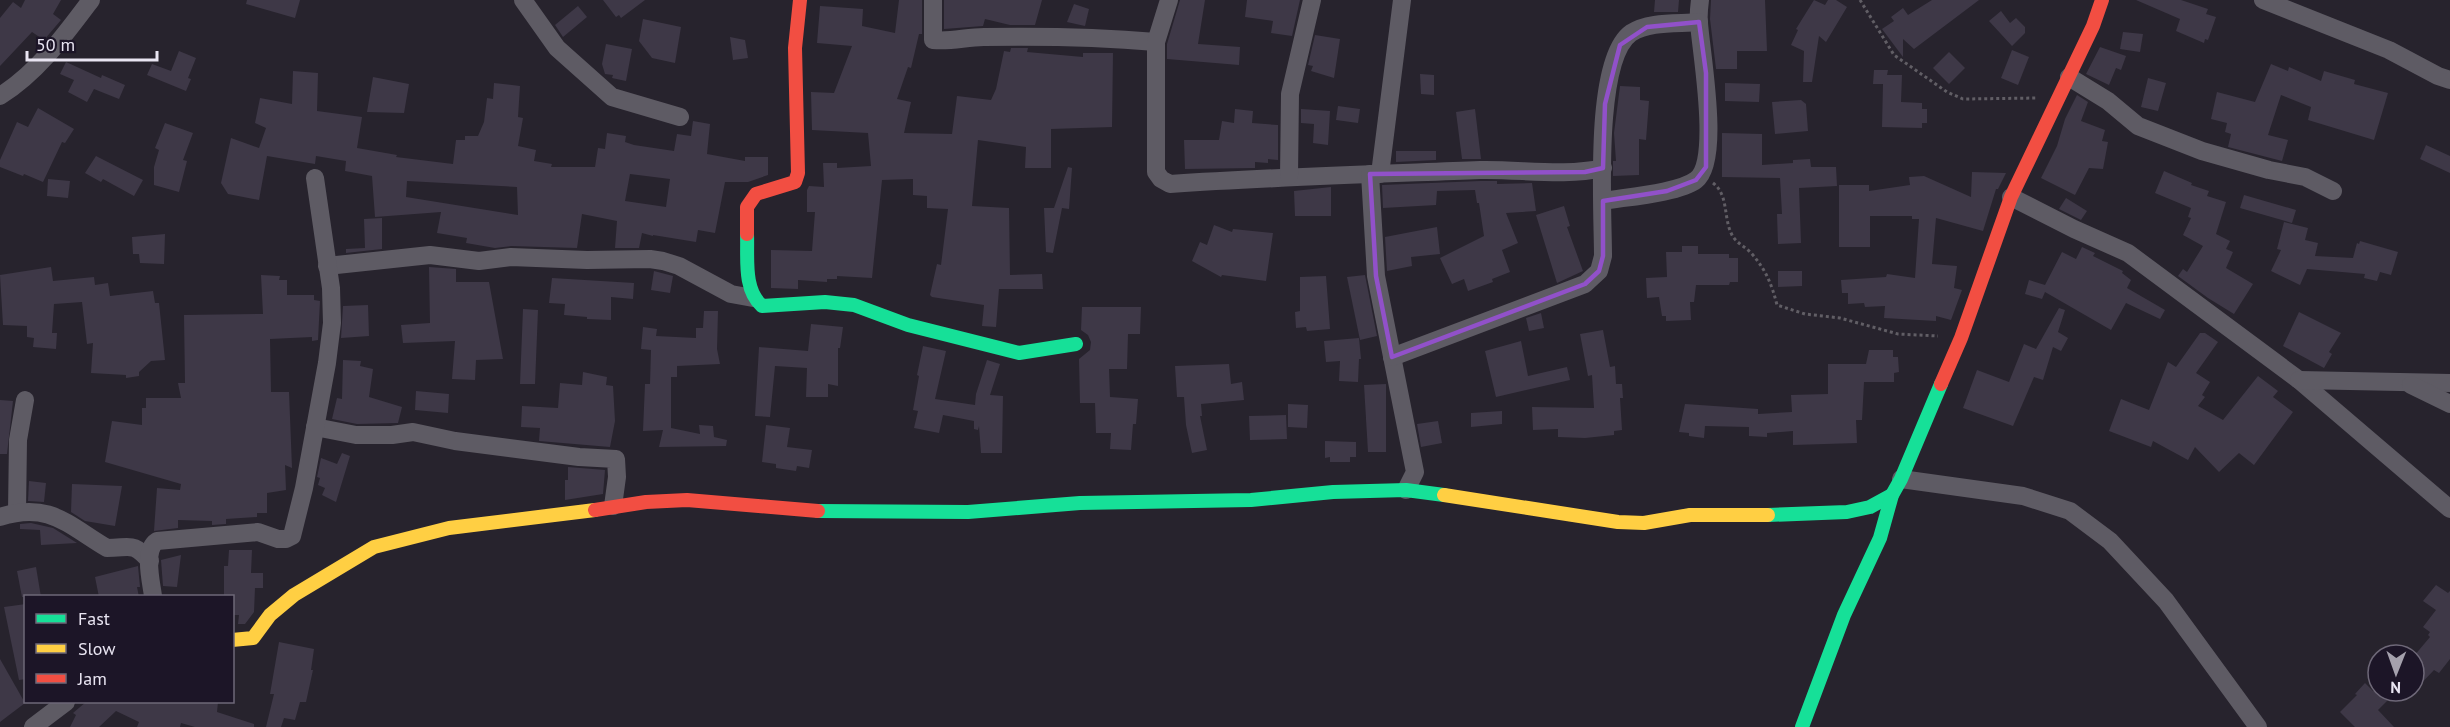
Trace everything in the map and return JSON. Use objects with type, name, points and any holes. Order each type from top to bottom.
[{"type":"street","points":[[0,96],[17,85],[52,51],[91,0]]},
{"type":"street","points":[[523,0],[557,48],[612,97],[680,117]]},
{"type":"street","points":[[753,298],[748,277],[747,207],[756,194],[795,182],[798,173],[795,48],[800,0]]},
{"type":"street","points":[[933,0],[933,40],[950,42],[981,37],[1156,42]]},
{"type":"street","points":[[1168,0],[1156,42],[1156,172],[1161,179],[1170,184],[1289,176],[1513,169],[1585,172],[1603,168]]},
{"type":"street","points":[[1289,176],[1290,94],[1312,0]]},
{"type":"street","points":[[1402,0],[1375,174],[1376,276],[1401,411],[1415,472],[1406,490]]},
{"type":"street","points":[[1603,201],[1667,191],[1696,180],[1706,167],[1708,152],[1706,73],[1699,22],[1700,0]]},
{"type":"street","points":[[1802,727],[1844,615],[1880,538],[1892,495],[1901,479],[1910,453],[1961,338],[2011,197],[2093,26],[2102,0]]},
{"type":"street","points":[[2263,0],[2389,50],[2450,80]]},
{"type":"street","points":[[1392,357],[1586,284],[1599,271],[1603,256],[1605,104],[1620,45],[1632,33],[1647,27],[1699,22]]},
{"type":"street","points":[[2069,77],[2108,101],[2138,126],[2202,151],[2269,170],[2305,177],[2333,191]]},
{"type":"street","points":[[153,595],[150,561],[152,544],[157,541],[258,531],[278,539],[292,536],[298,517],[315,427],[332,323],[331,288],[315,178]]},
{"type":"street","points":[[2011,197],[2128,253],[2299,380],[2450,509]]},
{"type":"street","points":[[327,266],[430,255],[479,261],[511,257],[537,260],[657,260],[679,266],[731,294],[753,298],[762,306],[825,302],[854,305],[908,325],[1019,353],[1076,344]]},
{"type":"street","points":[[2299,380],[2450,383]]},
{"type":"street","points":[[2405,382],[2450,404]]},
{"type":"street","points":[[25,400],[8,514],[32,511],[50,515],[86,533],[107,549],[138,548],[150,561]]},
{"type":"street","points":[[315,427],[356,435],[392,435],[413,432],[455,441],[616,459],[617,477],[613,506]]},
{"type":"street","points":[[1901,479],[2023,496],[2070,511],[2110,541],[2166,602],[2258,727]]},
{"type":"street","points":[[234,640],[253,638],[270,615],[294,595],[374,547],[449,528],[512,519],[554,517],[646,502],[687,500],[804,511],[968,512],[1080,503],[1251,500],[1332,492],[1406,490],[1618,522],[1644,523],[1690,515],[1805,515],[1847,512],[1870,507],[1892,495]]},
{"type":"street","points":[[33,727],[65,703]]},
{"type":"path","points":[[1860,0],[1894,55],[1947,92],[1963,99],[2057,98]]},
{"type":"path","points":[[1696,180],[1715,184],[1724,198],[1727,224],[1733,238],[1751,253],[1771,280],[1777,305],[1805,314],[1840,318],[1898,334],[1961,338]]},
{"type":"highlighted area","points":[[1699,22],[1706,73],[1706,167],[1696,180],[1667,191],[1603,201],[1603,256],[1599,271],[1585,284],[1392,357],[1376,276],[1370,174],[1585,172],[1603,168],[1605,104],[1620,45],[1647,27]]},
{"type":"building","points":[[25,0],[61,0],[53,14],[61,20],[44,40],[32,32],[0,66],[0,18],[13,2],[21,8]]},
{"type":"building","points":[[247,0],[300,0],[295,18],[246,4]]},
{"type":"building","points":[[603,0],[645,0],[621,18],[619,15],[616,17]]},
{"type":"building","points":[[899,0],[922,0],[922,34],[919,34],[911,68],[908,67],[897,99],[911,102],[904,133],[952,134],[957,96],[991,100],[996,89],[1004,51],[1010,52],[1011,48],[1028,48],[1027,52],[1083,57],[1083,53],[1113,53],[1112,127],[1051,129],[1051,168],[1025,168],[1026,147],[978,140],[972,206],[1009,208],[1010,275],[1042,274],[1043,289],[999,289],[996,327],[982,326],[984,305],[930,295],[937,264],[941,265],[948,209],[927,208],[927,196],[913,195],[913,179],[882,180],[872,278],[837,276],[837,279],[827,279],[827,282],[798,280],[798,289],[771,288],[771,250],[812,251],[815,212],[807,212],[807,190],[809,186],[824,187],[823,163],[837,163],[837,168],[871,166],[868,133],[812,130],[811,92],[834,93],[852,46],[817,43],[820,6],[863,9],[862,26],[895,33]]},
{"type":"building","points":[[944,0],[1042,0],[1035,25],[1010,25],[985,19],[983,26],[944,29]]},
{"type":"building","points":[[1180,0],[1205,0],[1198,44],[1240,47],[1239,65],[1167,59],[1167,44]]},
{"type":"building","points":[[1247,0],[1300,0],[1292,36],[1271,33],[1273,21],[1245,17]]},
{"type":"building","points":[[1655,0],[1679,0],[1678,12],[1654,12]]},
{"type":"building","points":[[1711,0],[1765,0],[1767,51],[1737,51],[1737,69],[1716,69],[1710,19]]},
{"type":"building","points":[[1814,0],[1825,5],[1828,0],[1836,0],[1847,7],[1826,42],[1819,36],[1812,82],[1803,82],[1804,51],[1791,45],[1798,30],[1796,29]]},
{"type":"building","points":[[1932,0],[1979,0],[1914,49],[1903,39],[1903,57],[1882,29],[1894,21],[1891,17],[1903,8],[1908,15]]},
{"type":"building","points":[[2136,0],[2181,0],[2208,9],[2206,14],[2216,17],[2208,40],[2205,39],[2204,43],[2176,31],[2180,19]]},
{"type":"building","points":[[1074,4],[1089,9],[1085,26],[1067,22]]},
{"type":"building","points":[[578,6],[587,17],[563,37],[555,25]]},
{"type":"building","points":[[2001,11],[2010,23],[2016,18],[2025,27],[2025,33],[2012,46],[1989,21]]},
{"type":"building","points":[[643,19],[681,27],[675,63],[652,58],[639,41]]},
{"type":"building","points":[[2123,32],[2143,34],[2140,52],[2120,49]]},
{"type":"building","points":[[1315,35],[1340,39],[1334,78],[1311,71],[1313,66],[1308,65]]},
{"type":"building","points":[[730,37],[745,40],[748,58],[733,60]]},
{"type":"building","points":[[606,44],[632,49],[626,81],[605,74],[602,64]]},
{"type":"building","points":[[2100,47],[2126,56],[2121,70],[2116,68],[2109,85],[2086,74]]},
{"type":"building","points":[[2012,50],[2029,57],[2018,85],[2001,78]]},
{"type":"building","points":[[179,51],[196,58],[188,78],[191,79],[186,91],[147,75],[152,64],[171,71]]},
{"type":"building","points":[[1949,52],[1965,68],[1949,84],[1933,68]]},
{"type":"building","points":[[66,62],[101,78],[102,75],[125,85],[119,99],[94,89],[87,102],[68,92],[74,80],[60,74]]},
{"type":"building","points":[[2271,64],[2288,71],[2289,67],[2321,81],[2324,71],[2355,80],[2354,84],[2388,93],[2374,140],[2308,120],[2311,107],[2281,95],[2268,135],[2288,140],[2282,161],[2228,147],[2231,134],[2225,132],[2227,123],[2211,119],[2217,92],[2255,102]]},
{"type":"building","points":[[1874,70],[1888,70],[1887,75],[1902,75],[1901,102],[1922,103],[1922,109],[1927,109],[1927,123],[1922,123],[1922,128],[1882,127],[1883,84],[1873,84]]},
{"type":"building","points":[[293,71],[318,73],[317,111],[362,117],[357,148],[397,155],[396,157],[453,164],[456,140],[465,140],[465,136],[478,136],[484,122],[487,98],[493,99],[494,83],[520,86],[518,117],[523,118],[518,146],[536,150],[534,161],[552,164],[551,167],[595,167],[598,148],[605,149],[607,133],[626,136],[625,142],[634,145],[674,151],[677,134],[691,136],[693,121],[710,124],[707,154],[745,161],[745,157],[768,157],[768,175],[748,182],[725,182],[715,233],[698,230],[696,242],[642,233],[639,248],[615,248],[617,221],[582,214],[577,248],[511,246],[495,248],[466,243],[467,238],[437,233],[441,212],[375,217],[372,176],[345,171],[346,161],[316,156],[315,164],[267,156],[259,200],[228,194],[221,183],[231,138],[259,148],[266,128],[255,123],[260,98],[292,104]],"holes":[[[630,174],[670,179],[666,207],[625,201]],[[407,181],[517,187],[518,215],[406,197]]]},
{"type":"building","points":[[1420,74],[1434,75],[1434,95],[1421,94]]},
{"type":"building","points":[[373,77],[409,84],[404,113],[367,112]]},
{"type":"building","points":[[2148,78],[2166,83],[2158,111],[2141,107]]},
{"type":"building","points":[[1725,83],[1760,84],[1759,102],[1725,101]]},
{"type":"building","points":[[1620,86],[1640,87],[1640,100],[1649,101],[1646,140],[1639,139],[1639,175],[1613,176],[1613,161],[1616,161],[1614,133]]},
{"type":"building","points":[[2077,95],[2088,102],[2081,121],[2105,130],[2102,141],[2108,142],[2103,169],[2089,168],[2075,195],[2041,178],[2057,146],[2065,119]]},
{"type":"building","points":[[1801,100],[1806,104],[1808,131],[1775,134],[1772,102]]},
{"type":"building","points":[[1338,106],[1360,109],[1358,123],[1336,120]]},
{"type":"building","points":[[38,108],[74,129],[65,143],[62,142],[43,182],[0,167],[0,160],[17,122],[28,127]]},
{"type":"building","points":[[1235,109],[1253,111],[1252,123],[1278,125],[1278,160],[1268,159],[1268,163],[1255,162],[1255,168],[1185,169],[1184,140],[1219,140],[1222,121],[1234,123]]},
{"type":"building","points":[[1301,109],[1330,111],[1328,145],[1313,143],[1314,124],[1301,123]]},
{"type":"building","points":[[1475,109],[1481,159],[1462,159],[1456,112]]},
{"type":"building","points":[[165,123],[193,133],[183,160],[187,161],[179,192],[154,185],[154,167],[159,150],[155,148]]},
{"type":"building","points":[[1722,133],[1762,134],[1762,165],[1793,163],[1793,160],[1810,159],[1811,167],[1836,167],[1837,186],[1799,188],[1801,243],[1778,244],[1777,214],[1782,214],[1780,178],[1722,177]]},
{"type":"building","points":[[2426,145],[2450,156],[2450,173],[2420,159]]},
{"type":"building","points":[[1396,151],[1436,151],[1436,160],[1396,162]]},
{"type":"building","points":[[96,156],[143,180],[134,196],[103,179],[101,182],[85,173]]},
{"type":"building","points":[[1068,167],[1072,168],[1069,209],[1062,208],[1053,253],[1046,252],[1044,208],[1054,208]]},
{"type":"building","points":[[2164,171],[2192,183],[2191,185],[2209,191],[2207,196],[2226,202],[2216,234],[2230,241],[2226,249],[2233,252],[2226,268],[2253,284],[2234,314],[2178,276],[2183,269],[2187,272],[2203,246],[2183,235],[2191,218],[2188,217],[2191,208],[2155,193]]},
{"type":"building","points":[[1972,172],[2006,173],[1996,189],[1983,231],[1936,218],[1932,264],[1957,266],[1954,288],[1962,290],[1951,320],[1936,316],[1936,321],[1884,318],[1885,306],[1865,307],[1864,303],[1848,304],[1848,293],[1842,293],[1841,280],[1886,277],[1887,274],[1915,278],[1919,219],[1912,219],[1912,216],[1870,216],[1870,247],[1839,247],[1839,185],[1869,185],[1869,191],[1910,185],[1909,177],[1924,176],[1971,197]]},
{"type":"building","points":[[48,179],[70,181],[68,198],[47,196]]},
{"type":"building","points":[[1497,181],[1497,184],[1532,183],[1536,211],[1506,213],[1518,243],[1502,250],[1510,272],[1492,279],[1493,282],[1468,291],[1464,279],[1452,284],[1440,258],[1484,236],[1475,190],[1437,191],[1436,205],[1383,208],[1382,185]]},
{"type":"building","points":[[1331,187],[1331,216],[1295,216],[1294,191]]},
{"type":"building","points":[[2244,195],[2296,210],[2292,223],[2240,208]]},
{"type":"building","points":[[2066,198],[2087,211],[2081,220],[2059,209]]},
{"type":"building","points":[[1564,206],[1570,226],[1567,227],[1583,271],[1557,283],[1536,215]]},
{"type":"building","points":[[382,218],[382,249],[346,253],[346,249],[365,248],[364,219]]},
{"type":"building","points":[[2284,222],[2308,228],[2305,240],[2318,243],[2315,256],[2353,258],[2357,243],[2359,244],[2360,241],[2398,252],[2391,275],[2380,272],[2377,281],[2364,278],[2365,274],[2307,269],[2300,285],[2271,271],[2281,250],[2277,249]]},
{"type":"building","points":[[1214,225],[1232,232],[1233,229],[1273,233],[1266,281],[1222,275],[1221,277],[1192,261],[1200,242],[1207,245]]},
{"type":"building","points":[[1437,227],[1440,254],[1411,257],[1412,266],[1387,271],[1385,237]]},
{"type":"building","points":[[165,234],[164,264],[140,263],[139,254],[133,254],[132,237]]},
{"type":"building","points":[[1682,246],[1698,246],[1698,254],[1729,254],[1729,258],[1738,258],[1738,282],[1730,282],[1729,285],[1696,285],[1694,302],[1690,302],[1691,320],[1666,321],[1666,316],[1662,316],[1659,297],[1647,298],[1646,278],[1667,277],[1666,252],[1682,252]]},
{"type":"building","points":[[2082,247],[2095,253],[2093,256],[2123,271],[2122,273],[2131,280],[2127,288],[2165,310],[2160,319],[2126,303],[2111,330],[2045,292],[2042,299],[2025,294],[2029,280],[2045,285],[2062,252],[2076,259]]},
{"type":"building","points":[[51,267],[53,281],[94,277],[95,285],[108,283],[110,296],[153,291],[155,303],[159,303],[165,360],[151,361],[139,372],[139,376],[126,378],[126,375],[91,373],[93,343],[87,344],[82,302],[54,304],[52,333],[57,333],[56,349],[33,347],[34,338],[27,337],[27,326],[3,325],[0,275]]},
{"type":"building","points":[[429,267],[456,269],[456,282],[489,282],[503,359],[476,360],[475,380],[452,379],[455,341],[403,343],[401,325],[430,323]]},
{"type":"building","points":[[654,271],[673,276],[670,293],[651,290]]},
{"type":"building","points":[[1778,271],[1802,271],[1802,286],[1778,287]]},
{"type":"building","points":[[261,275],[280,276],[279,280],[287,280],[287,295],[314,295],[314,300],[320,301],[318,340],[312,341],[312,337],[270,339],[271,392],[289,392],[292,468],[285,465],[286,490],[267,493],[267,513],[257,513],[257,517],[226,519],[226,524],[212,525],[212,521],[178,520],[178,528],[154,531],[157,488],[180,490],[181,484],[105,462],[112,421],[142,425],[142,408],[146,408],[146,398],[181,398],[178,383],[185,383],[184,315],[263,314]]},
{"type":"building","points":[[1365,275],[1377,336],[1360,340],[1347,277]]},
{"type":"building","points":[[1326,276],[1330,329],[1307,331],[1306,327],[1296,328],[1295,312],[1300,311],[1300,277]]},
{"type":"building","points":[[552,278],[634,283],[633,299],[611,297],[611,320],[564,315],[565,304],[549,303]]},
{"type":"building","points":[[368,305],[369,336],[341,338],[343,306]]},
{"type":"building","points":[[1082,307],[1141,307],[1140,334],[1128,334],[1127,369],[1109,369],[1110,397],[1138,399],[1131,450],[1110,449],[1111,433],[1096,433],[1095,403],[1080,403],[1079,359],[1090,350],[1091,342],[1088,335],[1081,330]]},
{"type":"building","points":[[2059,308],[2065,310],[2058,332],[2068,338],[2061,351],[2053,347],[2043,380],[2034,377],[2013,426],[1963,408],[1977,370],[2009,382],[2024,344],[2036,349]]},
{"type":"building","points":[[523,309],[538,310],[535,384],[520,384]]},
{"type":"building","points":[[704,311],[718,311],[717,349],[720,364],[677,366],[677,377],[671,377],[671,428],[700,434],[699,425],[713,426],[714,437],[727,440],[726,446],[659,447],[663,430],[643,431],[645,384],[650,384],[651,350],[641,349],[643,327],[657,329],[656,336],[696,338],[696,328],[703,328]]},
{"type":"building","points":[[2299,312],[2341,333],[2329,352],[2332,354],[2324,368],[2283,346]]},
{"type":"building","points":[[1541,313],[1544,328],[1529,331],[1526,318]]},
{"type":"building","points":[[811,324],[843,327],[840,348],[838,348],[838,386],[828,384],[828,397],[806,397],[807,368],[775,366],[770,417],[755,416],[759,347],[808,351]]},
{"type":"building","points":[[1603,330],[1610,367],[1615,366],[1616,384],[1622,384],[1623,398],[1620,398],[1622,430],[1614,431],[1614,435],[1585,438],[1558,437],[1558,429],[1533,430],[1532,407],[1594,408],[1592,375],[1588,376],[1580,334]]},
{"type":"building","points":[[2200,333],[2205,333],[2218,342],[2196,373],[2210,382],[2202,395],[2205,397],[2198,406],[2223,420],[2258,376],[2278,391],[2273,397],[2293,412],[2254,465],[2239,453],[2219,472],[2195,447],[2188,460],[2153,441],[2151,447],[2109,431],[2121,399],[2149,410],[2168,362],[2176,367]]},
{"type":"building","points":[[1359,338],[1361,359],[1359,359],[1358,382],[1339,381],[1340,361],[1326,362],[1324,341]]},
{"type":"building","points":[[1521,341],[1528,376],[1567,367],[1570,380],[1496,397],[1485,351]]},
{"type":"building","points":[[923,346],[946,351],[935,399],[975,405],[976,394],[987,360],[1000,364],[990,395],[1003,396],[1002,453],[981,453],[979,426],[978,430],[974,429],[974,421],[943,415],[939,433],[914,428],[918,411],[913,410]]},
{"type":"building","points":[[1869,350],[1893,350],[1893,357],[1898,357],[1899,372],[1894,373],[1894,382],[1864,382],[1862,420],[1856,420],[1857,443],[1793,445],[1793,431],[1767,433],[1767,437],[1749,436],[1749,427],[1705,426],[1704,438],[1679,432],[1685,404],[1758,409],[1758,414],[1792,412],[1791,395],[1828,394],[1828,364],[1866,364]]},
{"type":"building","points":[[343,360],[361,361],[360,366],[373,369],[369,397],[402,407],[398,423],[357,424],[332,419],[337,398],[342,399]]},
{"type":"building","points":[[1229,364],[1231,384],[1242,382],[1244,400],[1201,404],[1202,416],[1200,416],[1207,450],[1192,453],[1186,425],[1184,397],[1177,397],[1175,366]]},
{"type":"building","points":[[583,372],[607,377],[606,385],[613,386],[615,421],[610,447],[539,441],[540,428],[521,427],[522,406],[558,408],[560,383],[582,385]]},
{"type":"building","points":[[1386,384],[1386,452],[1368,452],[1364,385]]},
{"type":"building","points":[[416,391],[449,394],[448,413],[415,410]]},
{"type":"building","points":[[0,400],[13,401],[7,454],[0,454]]},
{"type":"building","points":[[1288,404],[1308,405],[1307,428],[1288,427]]},
{"type":"building","points":[[1502,411],[1502,424],[1471,427],[1471,413]]},
{"type":"building","points":[[1286,415],[1287,439],[1250,440],[1249,416]]},
{"type":"building","points":[[1438,421],[1442,443],[1421,447],[1417,424]]},
{"type":"building","points":[[766,425],[790,428],[787,447],[812,450],[809,468],[797,466],[796,471],[776,468],[776,464],[762,462]]},
{"type":"building","points":[[1325,441],[1356,442],[1356,457],[1350,457],[1350,462],[1330,462],[1330,457],[1325,458]]},
{"type":"building","points":[[342,453],[350,456],[336,502],[322,495],[325,488],[318,485],[320,478],[317,477],[321,458],[337,464]]},
{"type":"building","points":[[568,467],[605,470],[603,494],[565,500],[565,480],[568,480]]},
{"type":"building","points":[[29,481],[46,483],[44,502],[28,501]]},
{"type":"building","points":[[72,484],[122,486],[115,526],[85,521],[71,512]]},
{"type":"building","points":[[31,523],[53,528],[77,543],[41,545],[40,530],[20,529],[20,524]]},
{"type":"building","points":[[229,550],[252,550],[251,573],[263,573],[263,588],[255,588],[254,612],[245,624],[238,624],[239,615],[234,615],[234,595],[224,595],[224,566],[228,566]]},
{"type":"building","points":[[181,555],[177,587],[163,586],[161,560]]},
{"type":"building","points":[[138,566],[139,595],[99,595],[95,577]]},
{"type":"building","points":[[36,567],[41,595],[22,597],[17,571]]},
{"type":"building","points":[[2436,585],[2448,593],[2450,591],[2450,659],[2439,673],[2434,670],[2426,678],[2425,643],[2430,637],[2428,635],[2430,632],[2423,627],[2436,610],[2423,601]]},
{"type":"building","points":[[24,604],[24,679],[19,680],[4,607]]},
{"type":"building","points":[[279,642],[314,649],[311,670],[313,670],[306,702],[300,702],[295,720],[284,718],[281,727],[266,727],[274,694],[270,694]]},
{"type":"building","points":[[0,659],[25,703],[0,722]]},
{"type":"building","points":[[2365,683],[2366,703],[2385,703],[2378,710],[2394,727],[2355,727],[2340,712],[2357,695],[2355,694]]},
{"type":"building","points":[[85,703],[218,703],[217,712],[254,724],[254,727],[195,727],[181,723],[180,727],[137,727],[139,722],[116,711],[99,727],[70,727],[76,715],[73,713]]},
{"type":"traffic: fast","points":[[747,234],[749,282],[756,299],[762,306],[825,302],[854,305],[908,325],[1019,353],[1076,344]]},
{"type":"traffic: fast","points":[[1802,727],[1844,615],[1880,538],[1892,495],[1941,384]]},
{"type":"traffic: fast","points":[[818,511],[968,512],[1080,503],[1251,500],[1333,492],[1406,490],[1444,495]]},
{"type":"traffic: fast","points":[[1768,515],[1847,512],[1870,507],[1892,495]]},
{"type":"traffic: slow","points":[[1444,495],[1618,522],[1644,523],[1690,515],[1768,515]]},
{"type":"traffic: slow","points":[[234,640],[253,638],[270,615],[294,595],[374,547],[449,528],[595,510]]},
{"type":"traffic: jam","points":[[747,234],[747,207],[756,194],[795,182],[798,173],[795,48],[800,0]]},
{"type":"traffic: jam","points":[[1941,384],[1961,338],[2011,197],[2093,26],[2102,0]]},
{"type":"traffic: jam","points":[[595,510],[646,502],[687,500],[818,511]]}]
